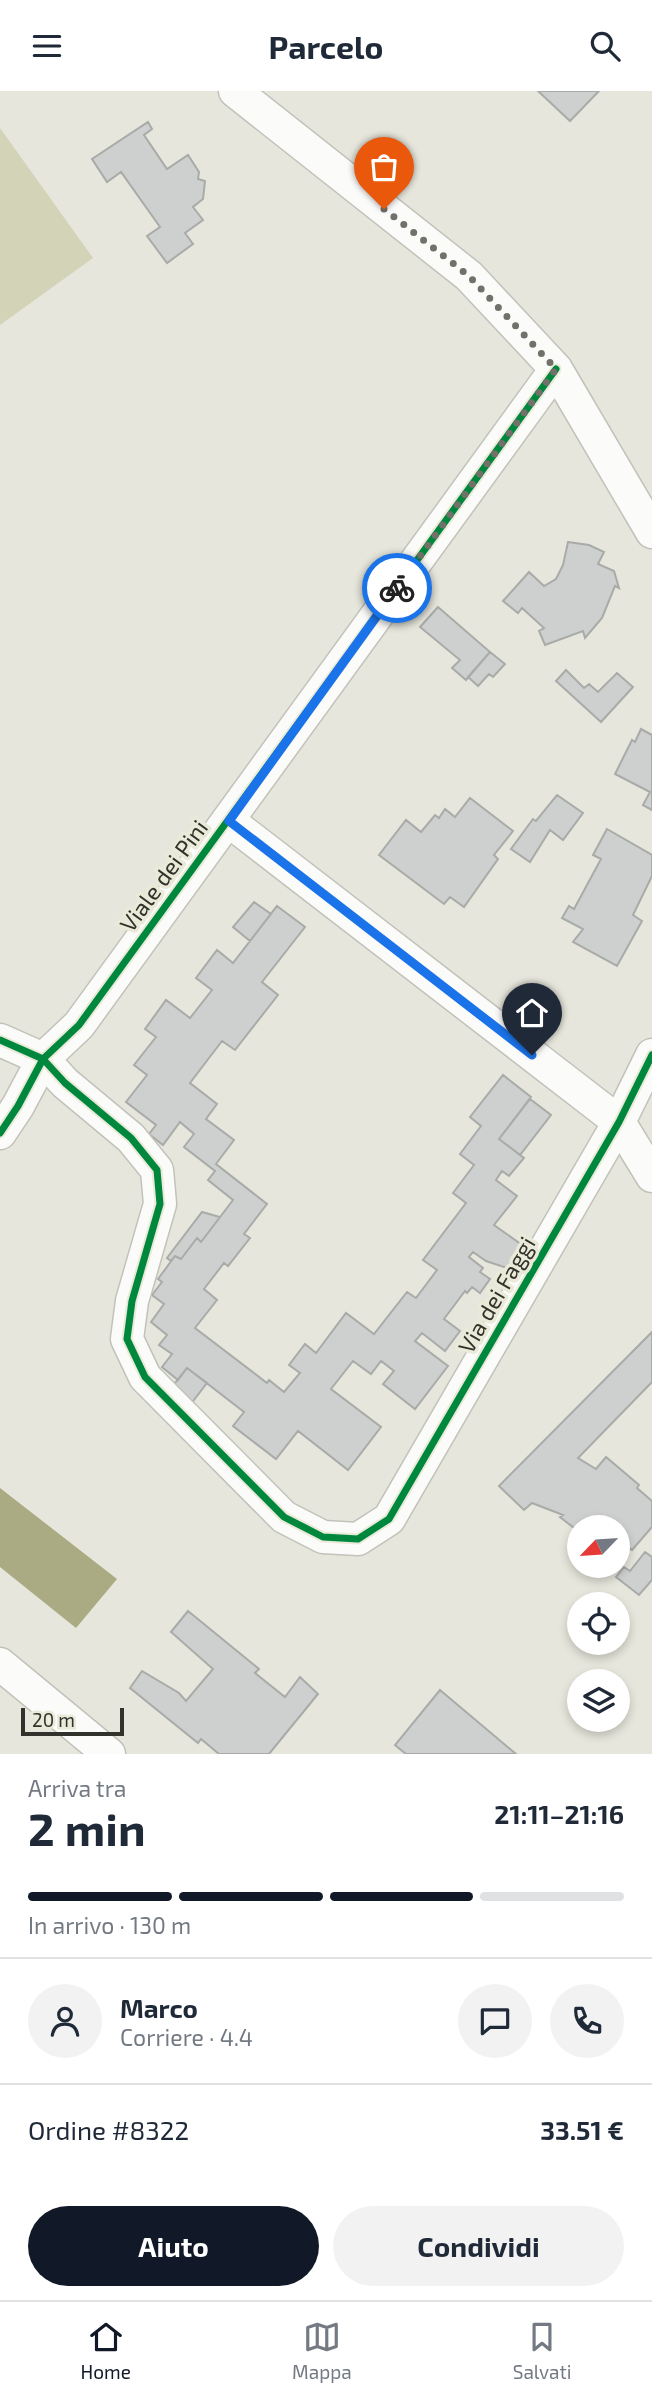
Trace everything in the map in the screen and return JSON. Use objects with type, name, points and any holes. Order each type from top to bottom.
[{"type":"street","points":[[235,91],[469,276],[556,369],[652,532]]},
{"type":"street","name":"Viale dei Pini","points":[[0,1133],[43,1059],[79,1025],[556,369]]},
{"type":"street","points":[[229,821],[619,1122],[652,1176]]},
{"type":"street","points":[[0,1040],[43,1059]]},
{"type":"street","name":"Via dei Faggi","points":[[43,1059],[65,1083],[131,1138],[157,1170],[160,1204],[132,1301],[127,1339],[145,1377],[284,1517],[323,1537],[358,1539],[389,1519],[619,1122],[652,1055]]},
{"type":"street","points":[[0,1664],[109,1754]]},
{"type":"shaded area","points":[[0,128],[93,258],[0,325]]},
{"type":"shaded area","points":[[0,1488],[117,1579],[76,1628],[0,1567]]},
{"type":"building","points":[[538,91],[599,91],[570,121]]},
{"type":"building","points":[[148,122],[152,129],[144,135],[167,169],[188,155],[199,172],[198,179],[205,181],[203,199],[193,207],[203,220],[185,233],[193,244],[167,263],[147,236],[160,227],[121,172],[107,182],[92,159]]},
{"type":"building","points":[[568,542],[589,545],[604,552],[598,564],[614,571],[619,588],[615,586],[602,618],[585,638],[583,631],[545,645],[539,631],[544,628],[522,608],[518,613],[503,601],[529,572],[544,586],[556,579],[563,565]]},
{"type":"building","points":[[438,607],[490,652],[466,680],[452,668],[460,660],[420,627]]},
{"type":"building","points":[[490,652],[505,664],[493,677],[489,674],[478,686],[468,677]]},
{"type":"building","points":[[566,670],[584,688],[589,684],[598,692],[617,673],[633,687],[601,722],[556,681]]},
{"type":"building","points":[[641,729],[652,735],[652,810],[643,805],[650,792],[615,774],[632,740],[635,742]]},
{"type":"building","points":[[557,795],[583,813],[563,840],[550,830],[530,862],[511,849],[533,819],[536,821]]},
{"type":"building","points":[[470,798],[513,831],[494,855],[498,859],[464,907],[450,897],[444,904],[379,855],[406,820],[421,832],[435,815],[439,818],[445,809],[455,817]]},
{"type":"building","points":[[607,829],[652,855],[652,876],[633,915],[642,921],[617,966],[573,942],[583,929],[562,918],[569,906],[574,909],[601,859],[593,855]]},
{"type":"building","points":[[254,902],[271,914],[250,941],[233,927]]},
{"type":"building","points":[[277,906],[305,927],[262,982],[278,995],[235,1050],[222,1041],[190,1083],[217,1104],[206,1119],[234,1140],[216,1164],[267,1204],[244,1234],[250,1238],[228,1266],[224,1263],[204,1289],[217,1300],[195,1328],[267,1383],[269,1380],[284,1392],[300,1373],[289,1365],[305,1344],[316,1353],[346,1313],[374,1334],[407,1292],[416,1298],[437,1270],[423,1260],[466,1203],[453,1193],[474,1165],[460,1154],[481,1126],[470,1117],[503,1075],[531,1097],[499,1139],[524,1158],[509,1176],[502,1171],[496,1180],[517,1196],[494,1225],[525,1247],[513,1270],[486,1261],[473,1252],[469,1257],[483,1268],[480,1272],[490,1279],[480,1293],[472,1287],[467,1293],[465,1291],[444,1319],[460,1331],[445,1351],[422,1333],[415,1341],[448,1366],[415,1409],[383,1384],[394,1371],[381,1361],[371,1374],[353,1361],[331,1389],[381,1427],[348,1470],[298,1431],[276,1459],[233,1426],[244,1412],[187,1368],[178,1380],[162,1367],[172,1354],[159,1345],[167,1335],[151,1322],[164,1304],[152,1295],[162,1282],[158,1279],[175,1256],[181,1259],[197,1238],[201,1242],[233,1200],[208,1180],[215,1171],[184,1147],[194,1134],[180,1122],[163,1145],[149,1134],[156,1125],[126,1102],[147,1075],[134,1065],[156,1037],[145,1029],[166,1000],[190,1018],[212,990],[196,978],[217,950],[233,963]]},
{"type":"building","points":[[530,1099],[551,1115],[520,1155],[499,1139]]},
{"type":"building","points":[[202,1212],[220,1217],[201,1242],[197,1238],[181,1259],[175,1256],[171,1261],[167,1258]]},
{"type":"building","points":[[652,1332],[652,1382],[578,1458],[596,1469],[606,1457],[639,1485],[637,1488],[652,1501],[652,1527],[632,1550],[630,1515],[567,1515],[567,1523],[560,1517],[563,1515],[532,1503],[524,1510],[499,1486]]},
{"type":"building","points":[[187,1368],[207,1383],[190,1405],[172,1387]]},
{"type":"building","points":[[645,1552],[652,1557],[652,1580],[639,1595],[619,1579],[630,1579],[630,1571]]},
{"type":"building","points":[[188,1611],[259,1669],[255,1673],[285,1697],[300,1677],[318,1694],[269,1754],[219,1754],[201,1739],[198,1743],[130,1688],[142,1671],[179,1693],[186,1701],[213,1669],[171,1632]]},
{"type":"building","points":[[440,1690],[516,1754],[406,1754],[395,1745]]},
{"type":"cycle path","points":[[0,1133],[43,1059],[79,1025],[556,369]]},
{"type":"cycle path","points":[[0,1040],[43,1059],[65,1083],[131,1138],[157,1170],[160,1204],[132,1301],[127,1339],[145,1377],[284,1517],[323,1537],[358,1539],[389,1519],[619,1122],[652,1055]]},
{"type":"way so far","points":[[384,209],[469,276],[556,369],[397,588]]},
{"type":"route","points":[[397,588],[229,821],[532,1055]]}]
